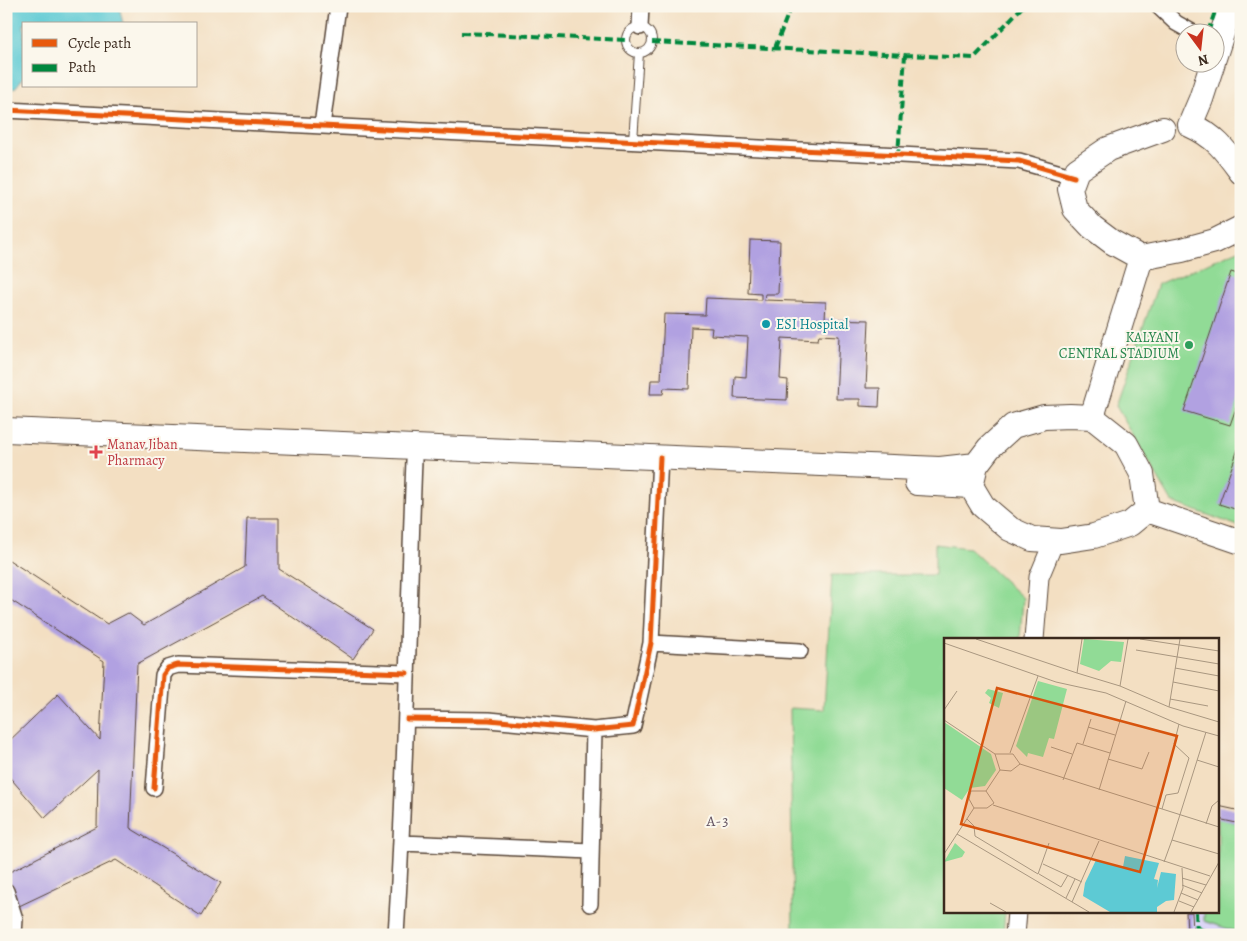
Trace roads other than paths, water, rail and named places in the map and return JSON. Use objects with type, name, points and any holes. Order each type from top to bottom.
[{"type":"main road","points":[[1224,26],[1231,6]]},
{"type":"main road","points":[[1209,72],[1201,99],[1190,125],[1207,133],[1241,172]]},
{"type":"main road","points":[[1163,129],[1108,149],[1077,170],[1070,189],[1075,209],[1092,228],[1141,258],[1215,241],[1241,228]]},
{"type":"main road","points":[[1092,417],[1141,258]]},
{"type":"main road","points":[[1044,417],[1092,417],[1126,444],[1142,474],[1147,510],[1130,524],[1094,536],[1061,541],[1043,540],[1010,529],[983,506],[973,475],[989,448],[1013,426],[1044,417]]},
{"type":"main road","points":[[6,430],[659,464],[973,475]]},
{"type":"main road","points":[[6,445],[414,460],[659,464]]},
{"type":"main road","points":[[1147,510],[1241,542]]},
{"type":"street","points":[[322,126],[338,6]]},
{"type":"street","points":[[640,27],[641,6]]},
{"type":"street","points":[[1158,6],[1175,22]]},
{"type":"street","points":[[6,110],[1019,161],[1074,177]]},
{"type":"street","points":[[396,935],[407,719],[414,460]]},
{"type":"street","points":[[407,719],[489,720],[594,730],[633,726],[651,643],[659,464]]},
{"type":"street","points":[[1034,638],[1038,577],[1043,540]]},
{"type":"street","points":[[651,643],[800,651]]},
{"type":"street","points":[[154,788],[163,675],[168,668],[178,665],[407,674]]},
{"type":"street","points":[[590,904],[594,730]]},
{"type":"street","points":[[402,843],[591,851]]},
{"type":"street","points":[[6,891],[15,919],[14,935]]},
{"type":"street","points":[[1015,935],[1017,914]]},
{"type":"lane","points":[[640,27],[648,30],[652,42],[649,50],[639,53],[629,49],[626,37],[632,30],[640,27]]},
{"type":"lane","points":[[633,141],[639,53]]},
{"type":"water","points":[[6,6],[119,6],[123,22],[22,22],[22,79],[15,88],[6,92]]},
{"type":"place","name":"ESI Hospital","points":[[766,324]]},
{"type":"place","name":"KALYANI CENTRAL STADIUM","points":[[1189,345]]},
{"type":"place","name":"Manav Jiban Pharmacy","points":[[96,452]]},
{"type":"district","name":"A-3","points":[[718,821]]}]
